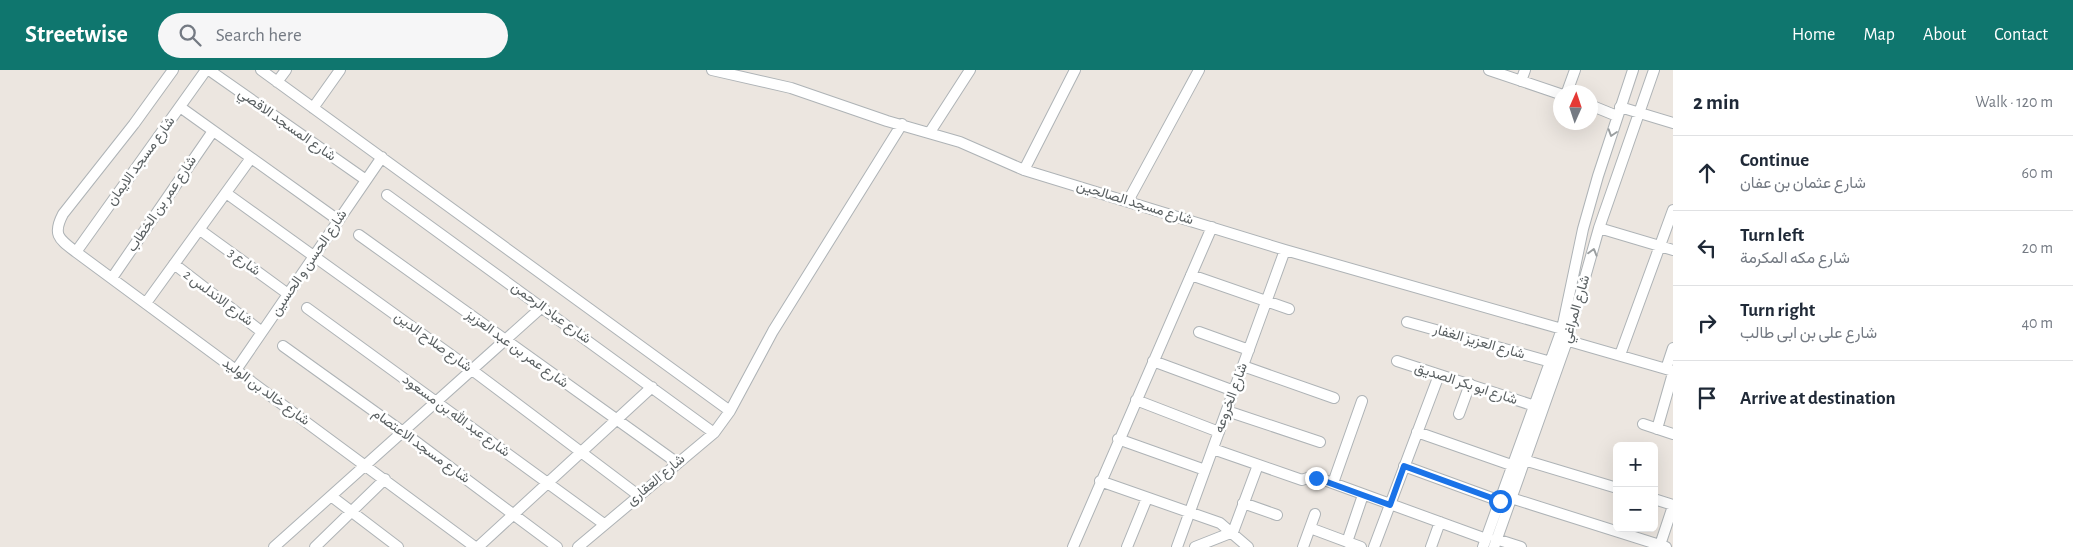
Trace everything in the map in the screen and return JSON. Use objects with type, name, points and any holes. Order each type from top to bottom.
[{"type":"street","name":"شارع خالد بن الوليد","points":[[173,70],[134,124],[63,214],[57,229],[58,236],[76,252],[366,464],[476,547]]},
{"type":"street","name":"شارع مسجد الايمان","points":[[76,252],[208,70]]},
{"type":"street","name":"شارع المسجد الاقصي","points":[[208,70],[366,180]]},
{"type":"street","points":[[261,70],[730,412]]},
{"type":"street","points":[[277,82],[286,70]]},
{"type":"street","points":[[313,108],[340,70]]},
{"type":"street","name":"شارع مسجد الصالحين","points":[[712,70],[791,88],[930,132],[1024,170],[1128,200],[1671,371]]},
{"type":"street","points":[[930,132],[970,70]]},
{"type":"street","points":[[1024,170],[1075,70]]},
{"type":"street","points":[[1128,200],[1199,70]]},
{"type":"street","points":[[1488,70],[1553,92]]},
{"type":"street","points":[[1521,81],[1525,70]]},
{"type":"street","points":[[1570,85],[1575,70]]},
{"type":"street","name":"شارع المراغي","points":[[1490,543],[1500,501],[1551,362],[1563,336],[1583,228],[1618,111],[1633,70]]},
{"type":"street","name":"شارع المراغي","points":[[1490,543],[1511,498],[1599,228],[1654,70]]},
{"type":"street","points":[[180,107],[338,220]]},
{"type":"street","points":[[1598,107],[1639,113],[1673,123]]},
{"type":"street","name":"شارع العقارى","points":[[578,547],[676,462],[714,433],[730,412],[773,331],[902,124]]},
{"type":"street","name":"شارع عمر بن الخطاب","points":[[112,278],[213,130]]},
{"type":"street","name":"شارع الحسن و الحسين","points":[[236,370],[382,157]]},
{"type":"street","points":[[146,303],[251,158]]},
{"type":"street","name":"شارع صلاح الدين","points":[[226,193],[472,370],[638,495]]},
{"type":"street","name":"شارع عباد الرحمن","points":[[387,195],[714,433]]},
{"type":"street","points":[[1620,355],[1673,210]]},
{"type":"street","points":[[1073,547],[1118,439],[1212,227]]},
{"type":"street","points":[[1599,228],[1673,250]]},
{"type":"street","name":"شارع 3","points":[[200,230],[288,294]]},
{"type":"street","name":"شارع عمر بن عبد العزيز","points":[[359,235],[676,462]]},
{"type":"street","name":"شارع الخروعه","points":[[1177,547],[1285,250]]},
{"type":"street","name":"شارع الاندلس 2","points":[[174,264],[262,332]]},
{"type":"street","points":[[1191,275],[1289,309]]},
{"type":"street","points":[[274,547],[542,307]]},
{"type":"street","name":"شارع عبد الله بن مسعود","points":[[307,308],[604,524]]},
{"type":"street","name":"شارع العزيز الغفار","points":[[1407,322],[1551,362]]},
{"type":"street","points":[[1199,332],[1249,350]]},
{"type":"street","name":"شارع مسجد الاعتصام","points":[[283,346],[403,432],[557,547]]},
{"type":"street","points":[[1657,429],[1671,371],[1673,348]]},
{"type":"street","points":[[1153,362],[1234,391]]},
{"type":"street","name":"شارع ابو بكر الصديق","points":[[1397,362],[1535,406]]},
{"type":"street","points":[[1243,366],[1334,398]]},
{"type":"street","points":[[1374,547],[1439,375]]},
{"type":"street","points":[[1458,414],[1470,384]]},
{"type":"street","points":[[476,547],[514,515],[652,387]]},
{"type":"street","points":[[1136,400],[1219,432]]},
{"type":"street","points":[[1333,483],[1362,402]]},
{"type":"street","points":[[1227,411],[1320,442]]},
{"type":"street","points":[[1643,424],[1673,434]]},
{"type":"street","points":[[1417,432],[1514,466]]},
{"type":"street","points":[[1118,439],[1205,470]]},
{"type":"street","points":[[1213,449],[1302,480],[1312,476],[1333,483],[1440,522],[1490,543],[1521,547]]},
{"type":"street","points":[[1524,460],[1614,487]]},
{"type":"street","points":[[1195,547],[1233,532],[1258,465]]},
{"type":"street","points":[[1404,466],[1500,501]]},
{"type":"street","points":[[316,547],[385,479]]},
{"type":"street","points":[[1100,481],[1220,523],[1233,532],[1245,546]]},
{"type":"street","points":[[1344,543],[1363,494]]},
{"type":"street","points":[[331,496],[398,547]]},
{"type":"street","points":[[1127,547],[1147,498]]},
{"type":"street","points":[[1511,498],[1663,546],[1673,506],[1658,500]]},
{"type":"street","points":[[1243,503],[1277,515]]},
{"type":"street","points":[[1303,547],[1315,514]]},
{"type":"street","points":[[1431,547],[1440,522]]},
{"type":"street","points":[[1310,528],[1344,543],[1362,547]]},
{"type":"route","points":[[1316,478],[1390,505],[1404,466],[1500,501]]}]
